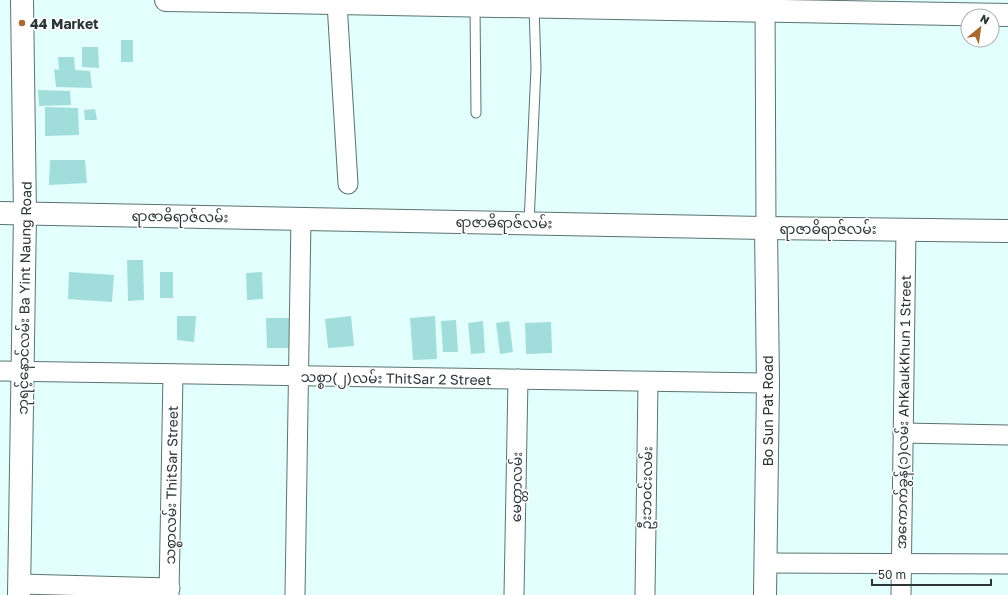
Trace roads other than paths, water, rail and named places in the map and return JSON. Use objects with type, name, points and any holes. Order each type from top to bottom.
[{"type":"street","name":"ဘုရင့်နောင်လမ်း Ba Yint Naung Road","points":[[20,590],[25,214],[22,0]]},
{"type":"street","points":[[166,0],[534,7],[765,6],[1008,15]]},
{"type":"street","points":[[337,3],[348,184]]},
{"type":"street","points":[[765,6],[766,228]]},
{"type":"street","name":"ရာဇာဓိရာဇ်လမ်း","points":[[0,213],[766,228],[1008,231]]},
{"type":"street","points":[[295,595],[301,218]]},
{"type":"street","name":"Bo Sun Pat Road","points":[[765,595],[768,383],[766,228]]},
{"type":"street","name":"အကောက်ခွန်(၁)လမ်း AhKaukKhun 1 Street","points":[[901,595],[906,229]]},
{"type":"street","name":"သစ္စာ(၂)လမ်း ThitSar 2 Street","points":[[0,371],[768,383]]},
{"type":"street","name":"သစ္စာလမ်း ThitSar Street","points":[[169,592],[173,374]]},
{"type":"street","name":"မေတ္တာလမ်း","points":[[514,595],[518,379]]},
{"type":"street","name":"ဦးဘဝင်းလမ်း","points":[[645,595],[648,382]]},
{"type":"street","points":[[903,433],[1008,434]]},
{"type":"street","points":[[765,563],[1008,564]]},
{"type":"street","points":[[20,590],[169,592]]},
{"type":"lane","points":[[476,6],[476,113]]},
{"type":"lane","points":[[530,223],[536,68],[534,7]]},
{"type":"place","name":"44 Market","points":[[22,23]]}]
